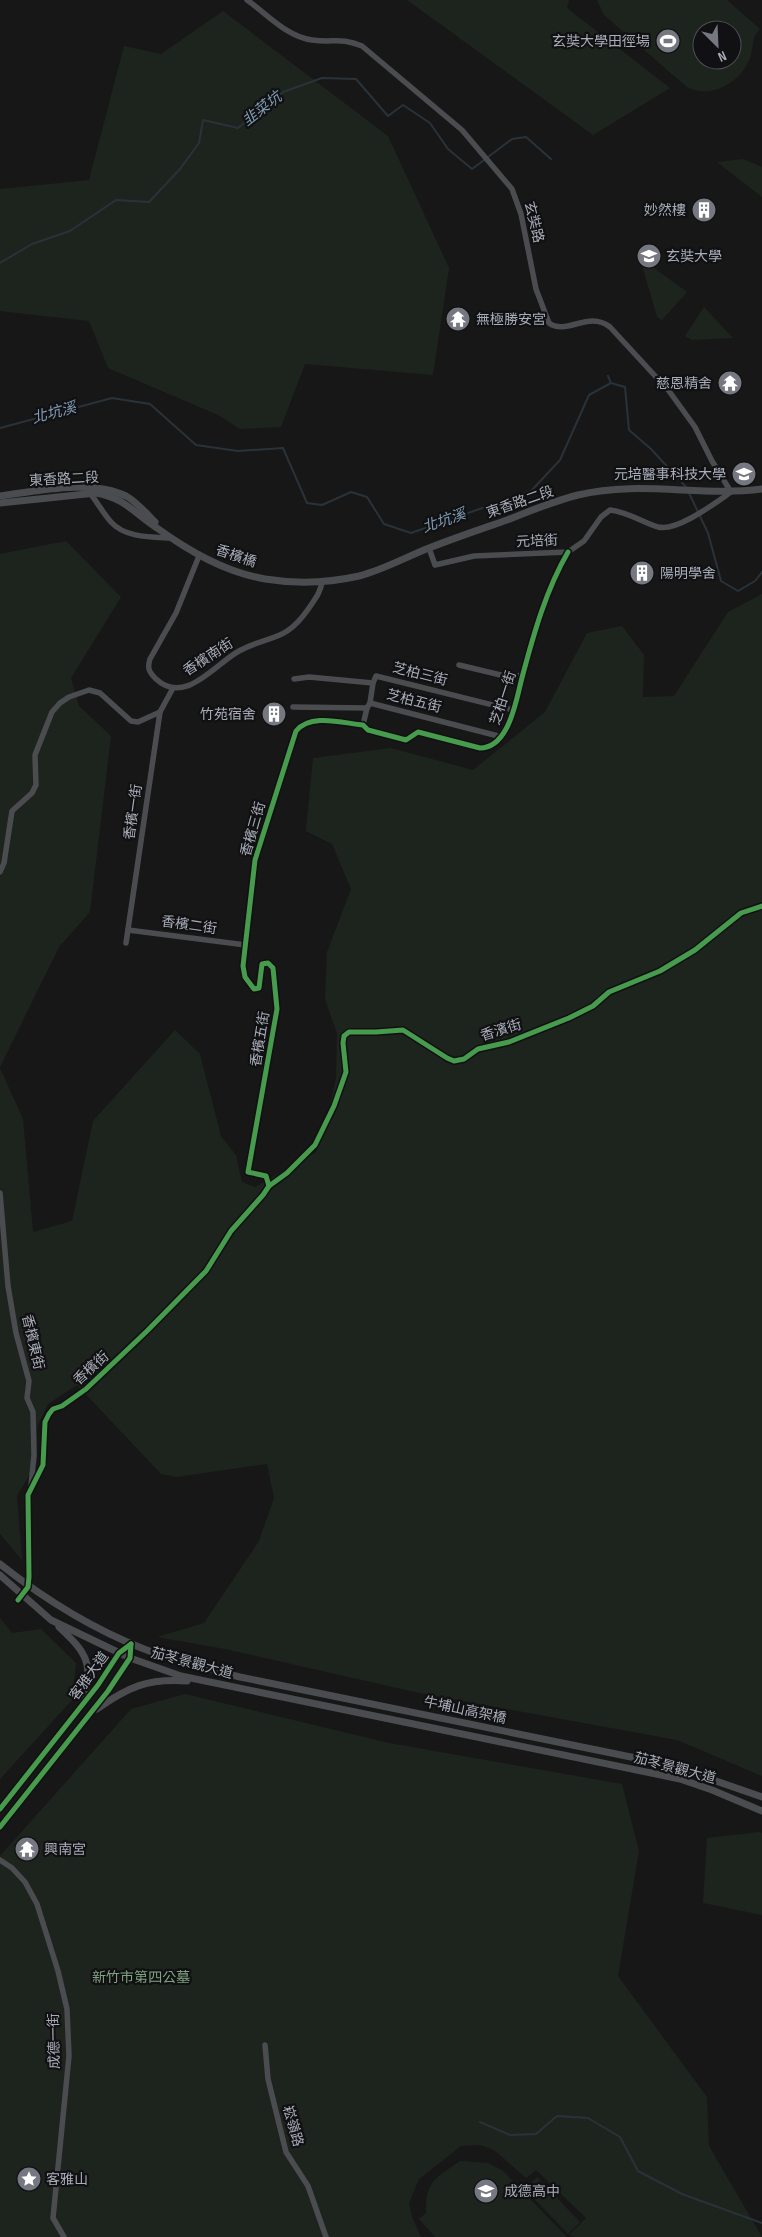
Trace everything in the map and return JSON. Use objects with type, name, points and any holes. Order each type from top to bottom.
[{"type":"street","name":"玄奘路","points":[[247,0],[282,27],[298,36],[312,40],[346,40],[362,46],[462,130],[512,189],[521,214],[536,289],[549,323],[559,327],[590,320],[602,321],[610,327],[669,391],[695,427],[712,461],[731,492]]},
{"type":"street","name":"東香路二段","points":[[0,496],[43,490],[97,487],[112,491],[134,502],[171,538]]},
{"type":"street","name":"東香路二段","points":[[265,579],[300,583],[359,576],[429,548],[578,495],[610,489],[642,488],[731,492]]},
{"type":"street","points":[[731,492],[762,489]]},
{"type":"street","name":"元培街","points":[[429,548],[435,565],[474,556],[568,552],[584,541],[601,517],[610,510],[620,511],[658,527],[669,529],[694,516],[731,492]]},
{"type":"street","name":"東香路二段","points":[[0,503],[90,493],[111,496],[125,503],[171,538],[199,556]]},
{"type":"street","name":"東香路二段","points":[[90,493],[112,524],[119,529],[135,535],[171,538]]},
{"type":"street","name":"芝柏一街","points":[[302,724],[312,721],[363,724],[368,730],[406,740],[418,732],[480,748],[488,748],[502,737],[507,728],[550,587],[568,552]]},
{"type":"street","name":"香檳橋","points":[[199,556],[238,572],[265,579]]},
{"type":"street","name":"香檳南街","points":[[199,556],[176,613],[150,659],[148,666],[151,674],[160,682],[173,688],[192,684],[241,650],[282,635],[292,629],[321,591],[322,581]]},
{"type":"street","points":[[459,665],[509,677],[523,674]]},
{"type":"street","name":"芝柏三街","points":[[294,679],[309,677],[373,683],[376,676],[512,710]]},
{"type":"street","points":[[363,724],[373,683]]},
{"type":"street","name":"香檳一街","points":[[126,943],[160,712],[173,688]]},
{"type":"street","points":[[0,872],[4,863],[12,811],[32,793],[36,785],[35,755],[52,712],[60,703],[68,697],[90,690],[100,693],[131,721],[138,722],[160,712]]},
{"type":"street","name":"芝柏五街","points":[[293,707],[368,705],[502,737]]},
{"type":"street","name":"香檳三街","points":[[246,946],[255,860],[296,731],[302,724]]},
{"type":"street","name":"香濱街","points":[[269,1186],[287,1173],[315,1146],[334,1106],[346,1072],[343,1043],[344,1036],[349,1032],[403,1030],[447,1058],[454,1061],[464,1059],[478,1049],[509,1042],[569,1018],[593,1006],[609,992],[660,971],[696,950],[740,913],[762,906]]},
{"type":"street","name":"香檳二街","points":[[128,930],[246,946]]},
{"type":"street","name":"香檳五街","points":[[246,946],[245,977],[254,989],[259,988],[262,964],[268,963],[273,968],[277,1009],[248,1172],[266,1176],[269,1186]]},
{"type":"street","name":"香檳街","points":[[28,1587],[28,1495],[44,1465],[45,1422],[49,1414],[53,1409],[62,1406],[86,1389],[206,1271],[231,1231],[263,1196],[269,1186]]},
{"type":"street","name":"香檳東街","points":[[0,1193],[10,1295],[16,1333],[29,1381],[27,1398],[33,1412],[34,1455],[28,1495]]},
{"type":"street","name":"茄苳景觀大道","points":[[0,1564],[28,1587],[131,1644],[170,1659],[240,1677],[344,1698]]},
{"type":"street","name":"茄苳景觀大道","points":[[0,1575],[20,1597],[51,1620],[130,1658],[181,1676],[208,1683],[342,1708]]},
{"type":"street","points":[[20,1597],[28,1587]]},
{"type":"street","points":[[51,1620],[77,1644],[84,1653],[89,1666],[89,1680],[83,1705]]},
{"type":"street","name":"客雅大道","points":[[0,1809],[83,1705],[119,1653],[131,1644]]},
{"type":"street","name":"客雅大道","points":[[0,1827],[91,1714],[130,1658],[131,1644]]},
{"type":"street","points":[[91,1714],[126,1690],[153,1681],[173,1680],[208,1683]]},
{"type":"street","name":"牛埔山高架橋","points":[[344,1698],[581,1747]]},
{"type":"street","name":"牛埔山高架橋","points":[[342,1708],[579,1758]]},
{"type":"street","name":"茄苳景觀大道","points":[[581,1747],[670,1765],[762,1797]]},
{"type":"street","name":"茄苳景觀大道","points":[[579,1758],[680,1779],[762,1811]]},
{"type":"street","name":"成德一街","points":[[0,1860],[12,1868],[24,1882],[37,1904],[53,1952],[67,2009],[69,2056],[53,2218],[64,2237]]},
{"type":"street","name":"崧嶺路","points":[[265,2045],[268,2079],[286,2152],[308,2186],[326,2237]]},
{"type":"green space","points":[[407,0],[569,0],[567,8],[670,88],[593,135]]},
{"type":"green space","name":"玄奘大學田徑場","points":[[597,0],[727,0],[760,29],[754,39],[746,67],[732,81],[715,90],[696,90],[687,87],[604,15]]},
{"type":"green space","points":[[223,11],[388,136],[449,268],[433,375],[305,364],[281,427],[240,429],[218,415],[108,368],[89,321],[0,311],[0,189],[89,180],[124,46],[161,54]]},
{"type":"green space","points":[[743,159],[762,167],[762,197],[717,162]]},
{"type":"green space","points":[[640,258],[687,292],[662,320],[657,317]]},
{"type":"green space","points":[[704,307],[733,338],[692,340],[685,336]]},
{"type":"green space","points":[[66,541],[121,597],[71,678],[79,706],[111,736],[90,912],[59,947],[0,1067],[0,554]]},
{"type":"green space","points":[[762,594],[762,1776],[677,1740],[419,1693],[225,1649],[157,1637],[204,1623],[259,1541],[274,1498],[267,1464],[176,1477],[161,1474],[77,1385],[48,1404],[37,1427],[37,1462],[17,1496],[22,1560],[0,1534],[0,1068],[23,1119],[33,1232],[72,1221],[93,1121],[175,1030],[200,1054],[221,1136],[236,1155],[242,1182],[255,1187],[316,1152],[323,1137],[336,1078],[337,1034],[325,999],[327,952],[351,889],[332,844],[306,831],[313,758],[391,748],[473,770],[545,712],[587,633],[622,626],[644,655],[643,697],[674,696],[728,612]]},
{"type":"green space","points":[[0,1618],[12,1633],[41,1629],[76,1663],[72,1700],[0,1779]]},
{"type":"green space","name":"新竹市第四公墓","points":[[185,1694],[389,1743],[622,1784],[639,1851],[618,1976],[707,2097],[709,2146],[762,2237],[575,2237],[569,2235],[586,2218],[536,2170],[526,2178],[494,2150],[480,2145],[461,2146],[419,2179],[409,2203],[412,2217],[421,2237],[0,2237],[0,1856],[131,1709]]},
{"type":"green space","points":[[762,1833],[762,1915],[703,1903],[707,1838]]},
{"type":"green space","name":"成德高中","points":[[460,2161],[488,2163],[502,2170],[567,2237],[435,2237],[419,2219],[426,2213],[428,2194],[434,2181],[438,2176]]},
{"type":"green space","points":[[537,2177],[580,2222],[568,2234],[525,2189]]},
{"type":"waterway","name":"韭菜坑","points":[[0,263],[32,244],[70,231],[116,200],[149,202],[180,169],[199,143],[203,120],[238,128],[283,92],[322,78],[356,79],[388,116],[403,105],[430,123],[448,149],[472,169],[512,139],[526,137],[551,159]]},
{"type":"waterway","name":"北坑溪","points":[[608,376],[611,383]]},
{"type":"waterway","name":"北坑溪","points":[[0,428],[112,398],[150,404],[196,445],[238,451],[283,448],[307,503],[322,505],[351,492],[367,497],[384,524],[411,533],[531,491],[560,460],[589,395],[611,383],[625,387],[629,430],[651,449],[687,488]]},
{"type":"waterway","name":"北坑溪","points":[[689,493],[708,533],[721,581],[738,591],[755,581],[762,572]]},
{"type":"waterway","points":[[480,2122],[510,2135],[536,2134],[557,2116],[588,2118],[620,2137],[638,2171],[682,2194],[762,2223]]},
{"type":"cycle path","points":[[269,1186],[266,1176],[248,1172],[277,1009],[273,968],[268,963],[262,964],[259,988],[254,989],[245,977],[243,966],[255,860],[296,731],[302,725],[310,722],[327,720],[363,725],[368,730],[406,740],[418,732],[480,748],[492,745],[504,733],[512,716],[541,612],[553,581],[568,552]]},
{"type":"cycle path","points":[[18,1600],[28,1587],[28,1495],[43,1465],[45,1422],[49,1414],[53,1409],[62,1406],[86,1389],[147,1331],[206,1271],[231,1231],[269,1186],[287,1173],[315,1145],[334,1106],[346,1072],[344,1036],[349,1032],[403,1030],[447,1058],[454,1061],[464,1059],[478,1049],[509,1042],[569,1018],[593,1006],[609,992],[660,971],[695,950],[741,913],[762,906]]},
{"type":"cycle path","points":[[0,1809],[98,1685],[119,1653],[131,1644]]},
{"type":"cycle path","points":[[0,1827],[108,1691],[130,1658],[131,1644]]},
{"type":"place","name":"玄奘大學田徑場","points":[[668,41]]},
{"type":"place","name":"妙然樓","points":[[704,210]]},
{"type":"place","name":"玄奘大學","points":[[649,256]]},
{"type":"place","name":"無極勝安宮","points":[[458,319]]},
{"type":"place","name":"慈恩精舍","points":[[730,383]]},
{"type":"place","name":"元培醫事科技大學","points":[[744,474]]},
{"type":"place","name":"陽明學舍","points":[[642,573]]},
{"type":"place","name":"竹苑宿舍","points":[[274,714]]},
{"type":"place","name":"興南宮","points":[[27,1849]]},
{"type":"place","name":"客雅山","points":[[29,2179]]},
{"type":"place","name":"成德高中","points":[[486,2191]]}]
